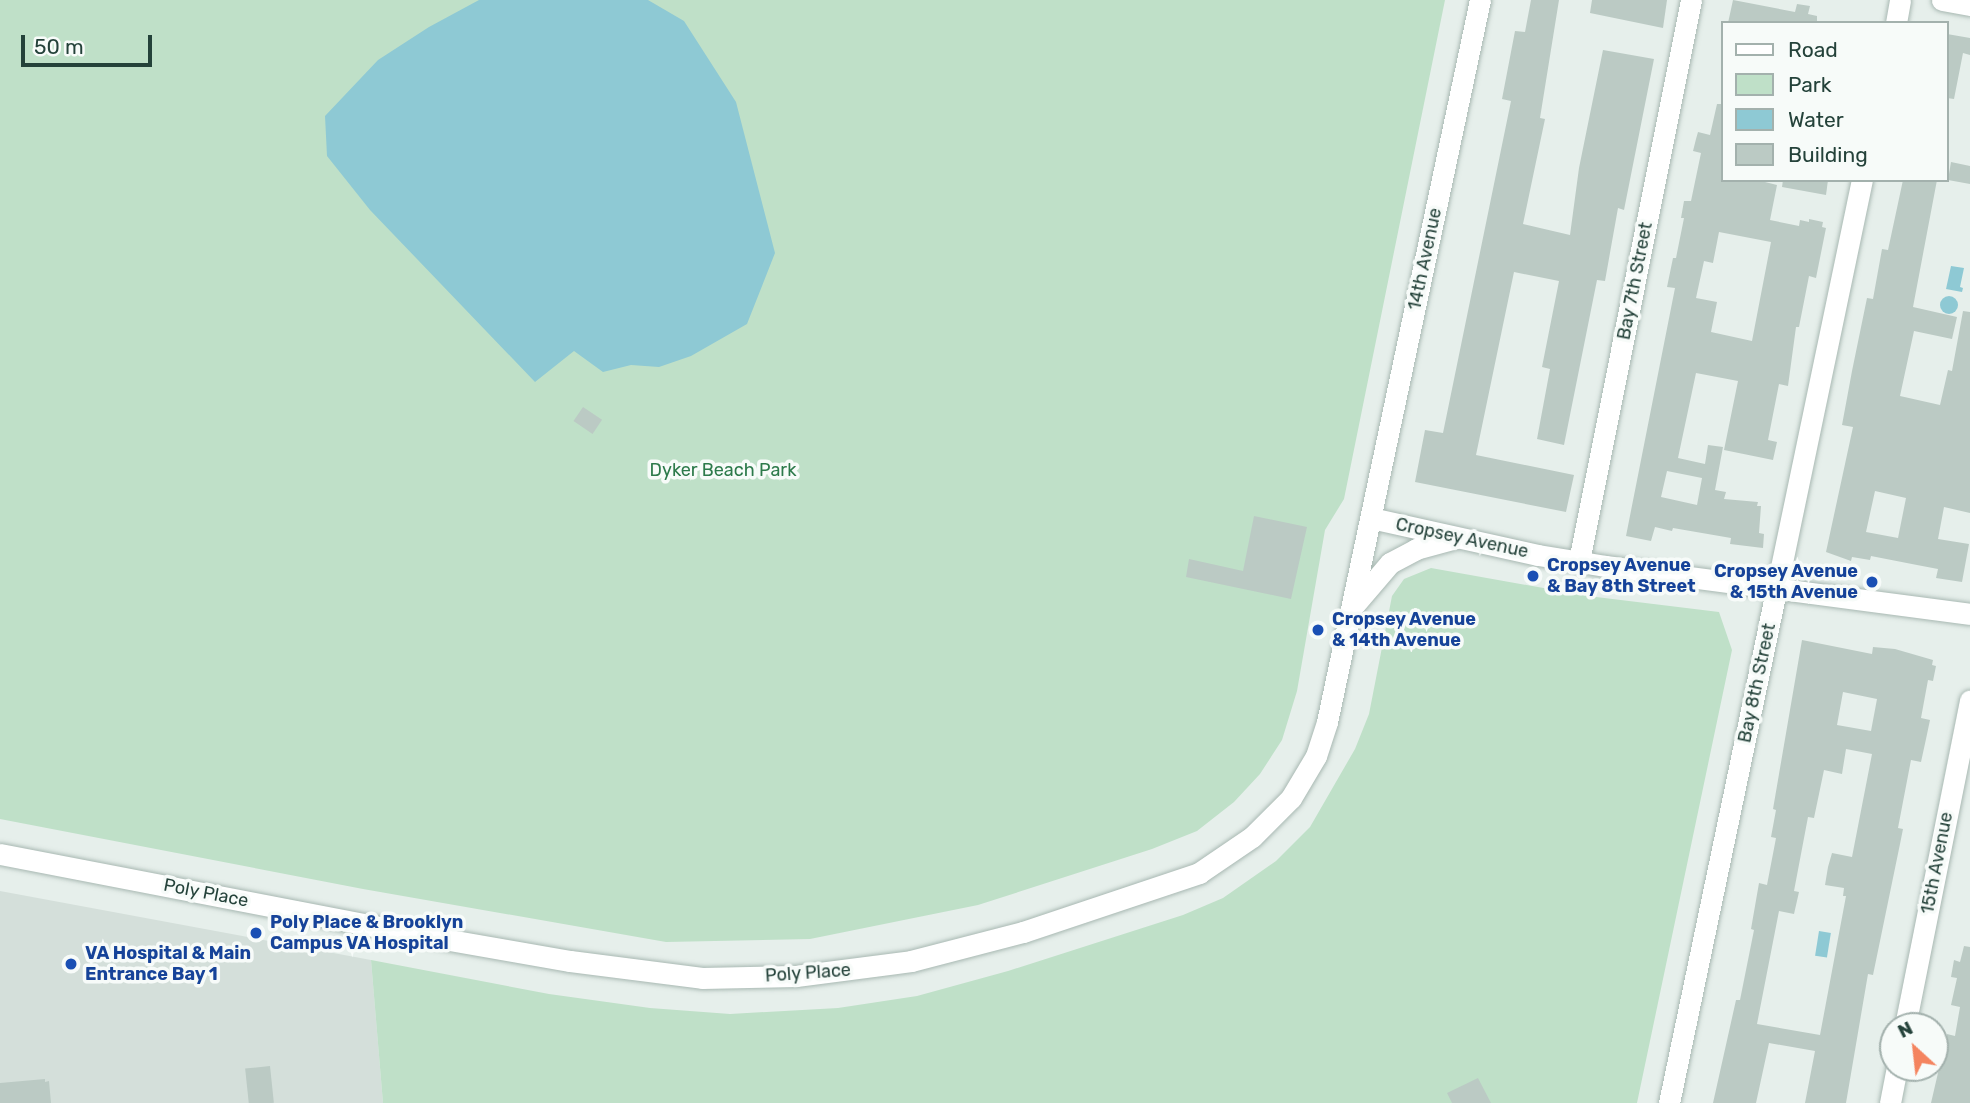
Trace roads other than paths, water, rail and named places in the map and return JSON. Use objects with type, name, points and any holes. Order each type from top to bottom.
[{"type":"main road","name":"14th Avenue","points":[[1371,518],[1480,0]]},
{"type":"main road","name":"Bay 7th Street","points":[[1579,561],[1691,0]]},
{"type":"main road","points":[[1896,21],[1900,0]]},
{"type":"main road","points":[[1942,0],[1970,5]]},
{"type":"main road","name":"Bay 8th Street","points":[[1669,1103],[1863,182]]},
{"type":"main road","name":"Cropsey Avenue","points":[[1371,518],[1579,561],[1776,591],[1970,614]]},
{"type":"main road","name":"Poly Place","points":[[0,854],[398,931],[662,975],[702,978],[796,976],[878,967],[984,943],[1160,888],[1199,873],[1252,837],[1291,799],[1316,756],[1327,722],[1371,518]]},
{"type":"main road","points":[[1351,609],[1390,563],[1416,549],[1458,537]]},
{"type":"main road","name":"15th Avenue","points":[[1908,1012],[1970,701]]},
{"type":"main road","points":[[1890,1103],[1894,1082]]},
{"type":"water","points":[[479,0],[648,0],[684,21],[736,102],[775,253],[747,324],[691,356],[659,367],[631,365],[603,372],[574,351],[535,382],[370,210],[327,156],[325,116],[378,60],[429,27]]},
{"type":"water","points":[[1951,266],[1964,268],[1960,287],[1963,288],[1962,292],[1946,289]]},
{"type":"water","points":[[1949,296],[1955,299],[1958,305],[1955,311],[1949,314],[1943,311],[1940,305],[1943,299]]},
{"type":"water","points":[[1819,931],[1831,933],[1827,958],[1815,956]]},
{"type":"place","name":"Cropsey Avenue & Bay 8th Street","points":[[1533,576]]},
{"type":"place","name":"Cropsey Avenue & 15th Avenue","points":[[1872,582]]},
{"type":"place","name":"Cropsey Avenue & 14th Avenue","points":[[1318,630]]},
{"type":"place","name":"Poly Place & Brooklyn Campus VA Hospital","points":[[256,933]]},
{"type":"place","name":"VA Hospital & Main Entrance Bay 1","points":[[71,964]]},
{"type":"park label","name":"Dyker Beach Park","points":[[723,470]]}]
